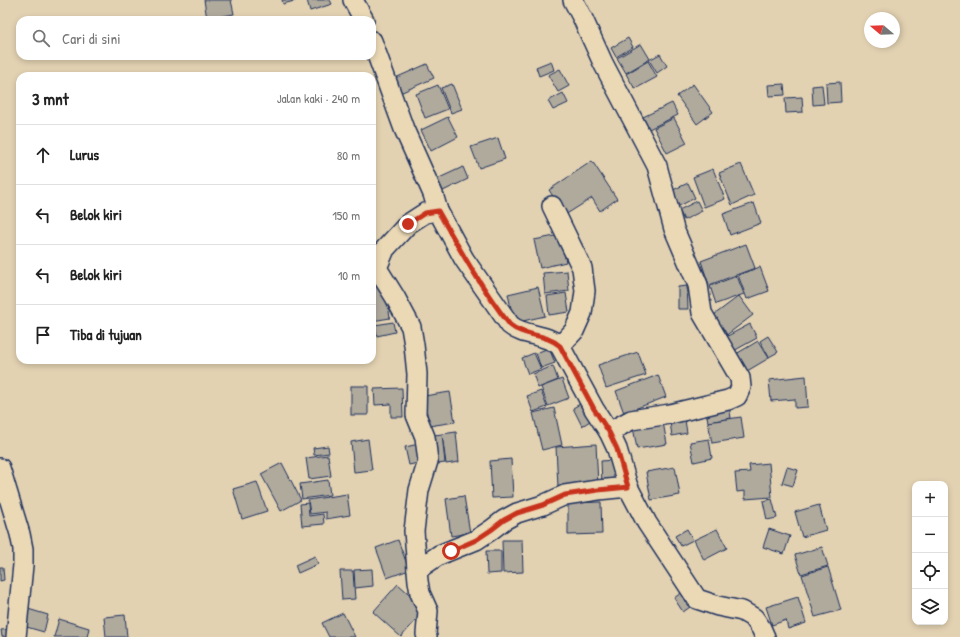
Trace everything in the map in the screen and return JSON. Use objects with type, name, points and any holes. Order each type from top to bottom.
[{"type":"street","points":[[353,0],[362,16]]},
{"type":"street","points":[[573,0],[584,19],[603,63],[657,166],[674,229],[698,285],[702,313],[740,378],[741,388],[737,396],[728,400],[670,414],[630,420],[609,432]]},
{"type":"street","points":[[376,52],[404,129],[434,194],[438,211],[473,273],[510,325],[517,330],[550,339],[560,346],[594,409],[609,432],[617,449],[628,487],[647,523],[697,599],[718,606],[742,610],[754,618],[765,637]]},
{"type":"street","points":[[552,206],[582,268],[585,292],[582,313],[574,331],[560,346]]},
{"type":"street","points":[[427,637],[428,611],[420,593],[415,555],[414,531],[419,490],[428,461],[425,437],[416,415],[417,374],[414,345],[411,327],[377,268],[385,249],[408,224],[425,213],[438,211]]},
{"type":"street","points":[[0,468],[20,534],[23,549],[24,564],[16,637]]},
{"type":"street","points":[[417,570],[439,555],[476,540],[504,520],[517,513],[543,505],[565,495],[628,487]]},
{"type":"building","points":[[204,0],[231,0],[234,14],[223,16],[207,16]]},
{"type":"building","points":[[282,0],[298,0],[283,4]]},
{"type":"building","points":[[307,0],[330,0],[332,4],[310,11]]},
{"type":"building","points":[[628,38],[633,47],[616,57],[611,48]]},
{"type":"building","points":[[641,44],[650,59],[626,73],[617,58]]},
{"type":"building","points":[[660,54],[667,66],[657,73],[649,60]]},
{"type":"building","points":[[551,61],[554,70],[539,76],[536,67]]},
{"type":"building","points":[[648,61],[657,77],[635,89],[626,74]]},
{"type":"building","points":[[427,64],[434,78],[400,93],[393,79]]},
{"type":"building","points":[[560,69],[569,86],[558,92],[548,75]]},
{"type":"building","points":[[840,82],[841,102],[827,103],[826,83]]},
{"type":"building","points":[[452,84],[462,109],[451,113],[441,88]]},
{"type":"building","points":[[693,84],[713,112],[697,124],[677,96]]},
{"type":"building","points":[[784,84],[785,95],[769,96],[768,85]]},
{"type":"building","points":[[438,85],[448,109],[425,118],[416,94]]},
{"type":"building","points":[[822,85],[824,104],[813,105],[812,86]]},
{"type":"building","points":[[563,93],[568,103],[553,110],[548,101]]},
{"type":"building","points":[[802,97],[803,112],[786,113],[785,98]]},
{"type":"building","points":[[672,103],[678,115],[649,129],[643,117]]},
{"type":"building","points":[[448,117],[458,137],[431,151],[421,130]]},
{"type":"building","points":[[674,118],[687,143],[667,153],[654,128]]},
{"type":"building","points":[[498,138],[505,159],[479,168],[471,147]]},
{"type":"building","points":[[592,161],[617,199],[600,211],[592,198],[565,215],[549,190]]},
{"type":"building","points":[[741,164],[754,195],[732,205],[719,173]]},
{"type":"building","points":[[463,167],[468,179],[443,191],[437,179]]},
{"type":"building","points":[[713,169],[725,199],[704,207],[693,177]]},
{"type":"building","points":[[688,183],[695,198],[679,206],[671,191]]},
{"type":"building","points":[[697,201],[702,211],[684,220],[679,210]]},
{"type":"building","points":[[754,203],[761,223],[730,235],[723,214]]},
{"type":"building","points":[[560,235],[566,262],[540,268],[534,240]]},
{"type":"building","points":[[746,244],[755,268],[709,285],[701,261]]},
{"type":"building","points":[[760,267],[769,291],[747,299],[738,275]]},
{"type":"building","points":[[567,271],[569,291],[545,294],[543,273]]},
{"type":"building","points":[[737,276],[744,294],[716,304],[710,286]]},
{"type":"building","points":[[381,284],[386,292],[390,318],[376,320],[376,285]]},
{"type":"building","points":[[687,286],[688,309],[678,309],[678,287]]},
{"type":"building","points":[[538,287],[545,316],[514,323],[508,294]]},
{"type":"building","points":[[566,293],[569,312],[549,315],[547,296]]},
{"type":"building","points":[[739,296],[753,315],[724,337],[710,318]]},
{"type":"building","points":[[393,322],[395,332],[377,336],[376,325]]},
{"type":"building","points":[[750,324],[757,338],[730,353],[722,339]]},
{"type":"building","points":[[768,336],[778,352],[769,357],[760,341]]},
{"type":"building","points":[[758,341],[769,358],[742,374],[731,357]]},
{"type":"building","points":[[549,348],[555,363],[541,368],[536,353]]},
{"type":"building","points":[[638,352],[646,375],[606,388],[598,365]]},
{"type":"building","points":[[534,353],[541,369],[528,374],[522,358]]},
{"type":"building","points":[[553,366],[558,380],[538,388],[533,374]]},
{"type":"building","points":[[658,375],[666,397],[624,413],[616,391]]},
{"type":"building","points":[[806,376],[808,407],[795,408],[795,399],[771,401],[769,380]]},
{"type":"building","points":[[562,379],[569,398],[548,406],[541,387]]},
{"type":"building","points":[[351,386],[368,386],[368,415],[351,415]]},
{"type":"building","points":[[402,388],[403,417],[391,417],[391,404],[375,405],[374,389]]},
{"type":"building","points":[[541,391],[547,407],[533,412],[527,396]]},
{"type":"building","points":[[450,392],[455,422],[429,426],[424,396]]},
{"type":"building","points":[[585,401],[595,418],[582,426],[573,408]]},
{"type":"building","points":[[729,405],[731,418],[708,422],[706,409]]},
{"type":"building","points":[[554,408],[562,445],[542,450],[533,413]]},
{"type":"building","points":[[741,417],[744,438],[712,443],[708,422]]},
{"type":"building","points":[[685,420],[687,433],[672,436],[670,422]]},
{"type":"building","points":[[663,422],[667,444],[637,449],[633,427]]},
{"type":"building","points":[[456,432],[459,462],[446,464],[442,434]]},
{"type":"building","points":[[442,434],[445,463],[430,465],[427,436]]},
{"type":"building","points":[[368,439],[372,470],[354,472],[351,442]]},
{"type":"building","points":[[709,439],[712,458],[694,462],[690,442]]},
{"type":"building","points":[[424,443],[427,461],[409,465],[405,447]]},
{"type":"building","points":[[596,444],[598,485],[558,487],[556,447]]},
{"type":"building","points":[[328,446],[329,453],[314,455],[313,448]]},
{"type":"building","points":[[328,455],[331,476],[309,479],[306,458]]},
{"type":"building","points":[[511,459],[513,497],[492,498],[490,461]]},
{"type":"building","points":[[614,460],[616,483],[602,484],[601,461]]},
{"type":"building","points":[[282,463],[301,500],[281,511],[261,474]]},
{"type":"building","points":[[769,463],[772,497],[745,499],[745,491],[737,492],[735,473],[750,472],[749,465]]},
{"type":"building","points":[[675,467],[680,495],[651,500],[646,472]]},
{"type":"building","points":[[787,467],[798,470],[793,486],[782,483]]},
{"type":"building","points":[[328,480],[330,495],[302,499],[300,484]]},
{"type":"building","points":[[257,482],[267,511],[242,519],[233,489]]},
{"type":"building","points":[[347,494],[350,515],[326,519],[326,512],[310,514],[308,500]]},
{"type":"building","points":[[464,496],[470,533],[451,536],[446,499]]},
{"type":"building","points":[[772,499],[777,518],[767,520],[763,501]]},
{"type":"building","points":[[601,502],[602,534],[568,535],[568,503]]},
{"type":"building","points":[[308,503],[309,516],[323,514],[324,524],[302,526],[300,504]]},
{"type":"building","points":[[819,505],[826,530],[802,537],[795,512]]},
{"type":"building","points":[[687,529],[693,540],[681,546],[675,536]]},
{"type":"building","points":[[717,529],[727,548],[704,560],[694,540]]},
{"type":"building","points":[[769,529],[790,536],[784,554],[763,547]]},
{"type":"building","points":[[398,540],[409,570],[387,578],[376,548]]},
{"type":"building","points":[[502,540],[522,540],[523,572],[503,573]]},
{"type":"building","points":[[822,547],[828,566],[801,574],[795,555]]},
{"type":"building","points":[[486,551],[501,551],[501,573],[487,574]]},
{"type":"building","points":[[315,556],[318,564],[298,573],[295,565]]},
{"type":"building","points":[[0,567],[3,567],[4,580],[0,581]]},
{"type":"building","points":[[828,567],[841,610],[815,617],[802,575]]},
{"type":"building","points":[[372,569],[373,586],[355,588],[354,570]]},
{"type":"building","points":[[340,571],[353,571],[355,599],[342,600]]},
{"type":"building","points":[[398,584],[426,609],[401,637],[373,612]]},
{"type":"building","points":[[684,591],[693,605],[683,612],[674,598]]},
{"type":"building","points":[[798,597],[806,623],[788,629],[786,620],[772,625],[766,607]]},
{"type":"building","points":[[28,609],[48,615],[44,632],[23,626]]},
{"type":"building","points":[[343,613],[355,637],[329,637],[322,623]]},
{"type":"building","points":[[125,615],[127,637],[106,637],[104,617]]},
{"type":"building","points":[[59,619],[89,628],[87,637],[54,637]]},
{"type":"building","points":[[11,629],[12,637],[2,637],[1,630]]},
{"type":"route","points":[[408,224],[425,213],[438,211],[464,259],[510,325],[517,330],[550,339],[560,346],[594,409],[609,432],[617,449],[628,487],[565,495],[543,505],[517,513],[504,520],[476,540],[451,551]]}]
